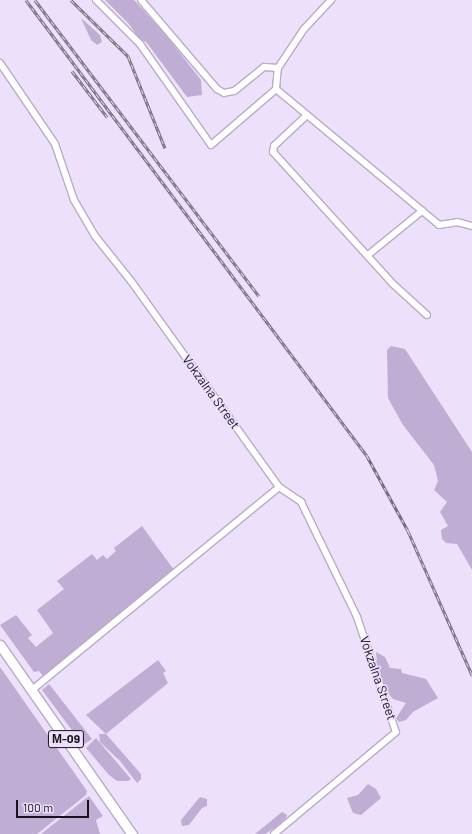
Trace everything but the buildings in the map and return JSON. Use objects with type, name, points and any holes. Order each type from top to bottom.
[{"type":"highway","name":"М-09","points":[[0,645],[132,834]]},
{"type":"street","points":[[96,0],[140,44],[211,145],[276,89],[278,68],[304,29],[331,0]]},
{"type":"street","points":[[141,0],[178,42],[209,83],[224,93],[234,91],[264,67],[278,68]]},
{"type":"street","name":"Vokzalna Street","points":[[0,63],[55,144],[74,200],[95,236],[136,288],[279,487],[301,502],[357,617],[396,732],[274,834]]},
{"type":"street","points":[[276,89],[439,225],[457,222],[472,226]]},
{"type":"street","points":[[307,115],[274,146],[273,152],[393,284],[427,315]]},
{"type":"street","points":[[368,255],[422,211]]},
{"type":"street","points":[[32,690],[279,487]]},
{"type":"shaded area","points":[[105,0],[134,0],[165,34],[201,80],[202,95],[187,97],[147,43],[138,37],[129,24]]},
{"type":"shaded area","points":[[81,18],[100,35],[102,42],[97,45],[91,40]]},
{"type":"shaded area","points":[[391,346],[405,349],[472,452],[472,570],[457,544],[446,543],[442,539],[441,530],[448,526],[440,512],[447,502],[434,490],[438,481],[434,465],[403,425],[388,398],[387,350]]},
{"type":"shaded area","points":[[142,526],[174,570],[43,676],[39,671],[34,672],[0,625],[16,615],[32,635],[28,638],[36,647],[53,633],[37,610],[64,589],[57,581],[92,554],[97,560],[103,555],[107,559],[116,551],[114,548]]},
{"type":"shaded area","points":[[376,652],[385,657],[390,668],[401,669],[402,673],[426,679],[438,698],[413,712],[406,720],[399,722],[396,718],[406,703],[393,699],[388,693],[378,672]]},
{"type":"shaded area","points":[[158,660],[166,671],[163,673],[168,683],[106,734],[86,715]]},
{"type":"shaded area","points":[[0,667],[87,791],[86,795],[37,834],[0,834]]},
{"type":"shaded area","points":[[49,684],[92,739],[83,745],[42,690]]},
{"type":"shaded area","points":[[99,734],[106,734],[141,774],[141,779],[137,783],[120,761],[100,742]]},
{"type":"shaded area","points":[[96,738],[131,779],[128,781],[117,781],[109,775],[86,748]]},
{"type":"shaded area","points":[[368,784],[376,789],[381,798],[361,815],[353,813],[347,798],[358,795]]},
{"type":"shaded area","points":[[89,796],[103,816],[96,820],[100,834],[41,834]]},
{"type":"shaded area","points":[[200,797],[207,799],[207,806],[202,808],[189,825],[182,826],[181,820]]},
{"type":"shaded area","points":[[282,812],[287,815],[286,818],[276,827],[265,834],[255,834]]},
{"type":"railway","points":[[26,0],[367,456],[408,531],[472,675]]},
{"type":"railway","points":[[35,0],[259,296]]},
{"type":"railway","points":[[71,0],[128,56],[165,148]]},
{"type":"railway","points":[[72,71],[107,117]]}]
